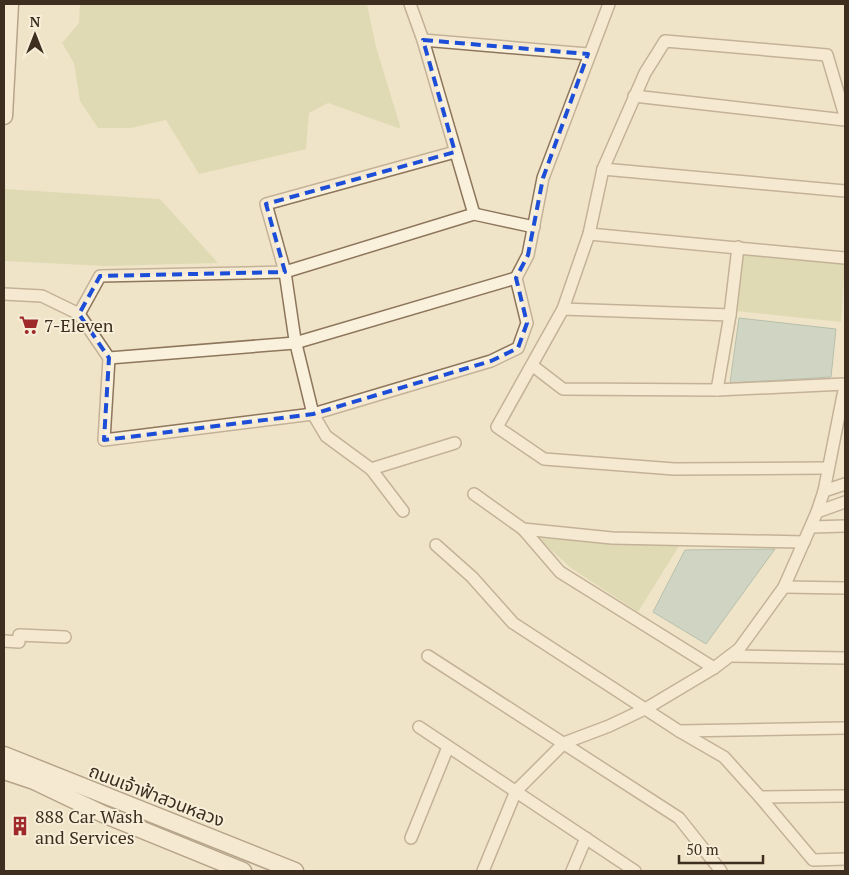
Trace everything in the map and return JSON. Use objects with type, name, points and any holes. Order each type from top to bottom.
[{"type":"main road","points":[[4,116],[10,4]]},
{"type":"main road","name":"ถนนเจ้าฟ้าสวนหลวง","points":[[4,755],[295,871]]},
{"type":"main road","name":"ถนนเจ้าฟ้าสวนหลวง","points":[[4,771],[34,781],[104,814],[243,871]]},
{"type":"street","points":[[410,4],[423,40],[474,214]]},
{"type":"street","points":[[4,294],[42,296],[79,314],[109,358],[104,440],[313,414],[491,361],[518,348],[527,323],[516,278],[528,255],[543,178],[608,4]]},
{"type":"street","points":[[423,40],[588,54]]},
{"type":"street","points":[[828,468],[674,469],[544,459],[498,428],[563,309],[589,234],[603,169],[645,73],[665,41],[827,55],[845,116]]},
{"type":"street","points":[[634,96],[845,120]]},
{"type":"street","points":[[403,511],[371,469],[326,436],[313,414],[295,343],[285,272],[266,204],[455,152]]},
{"type":"street","points":[[603,169],[845,191]]},
{"type":"street","points":[[79,314],[100,276],[285,272],[474,214],[534,227]]},
{"type":"street","points":[[589,234],[845,258]]},
{"type":"street","points":[[717,390],[730,316],[738,247]]},
{"type":"street","points":[[109,358],[295,343],[516,278]]},
{"type":"street","points":[[563,309],[730,316]]},
{"type":"street","points":[[483,871],[516,791],[564,743],[609,726],[647,708],[714,668],[739,649],[784,587],[812,527],[824,491],[845,385],[717,390],[563,389],[533,366]]},
{"type":"street","points":[[371,469],[456,443]]},
{"type":"street","points":[[824,491],[845,484]]},
{"type":"street","points":[[474,494],[522,529],[560,572],[714,668]]},
{"type":"street","points":[[817,512],[845,502]]},
{"type":"street","points":[[812,527],[845,526]]},
{"type":"street","points":[[522,529],[612,538],[804,542]]},
{"type":"street","points":[[436,545],[472,577],[513,622],[680,731],[724,757],[760,796],[813,860],[845,859]]},
{"type":"street","points":[[784,587],[845,588]]},
{"type":"street","points":[[4,641],[19,642],[19,635],[65,637]]},
{"type":"street","points":[[428,656],[679,818],[721,871]]},
{"type":"street","points":[[730,656],[845,658]]},
{"type":"street","points":[[419,728],[635,871]]},
{"type":"street","points":[[680,731],[845,728]]},
{"type":"street","points":[[411,838],[448,747]]},
{"type":"street","points":[[760,796],[845,796]]},
{"type":"street","points":[[572,871],[586,838]]},
{"type":"highlighted area","points":[[423,40],[588,54],[543,178],[528,255],[516,278],[527,323],[518,348],[491,361],[313,414],[104,440],[109,358],[79,314],[100,276],[285,272],[266,204],[455,152]]},
{"type":"green space","points":[[80,4],[367,4],[376,47],[401,129],[328,103],[309,113],[306,149],[199,174],[166,120],[131,128],[98,128],[80,101],[74,63],[62,43],[79,23]]},
{"type":"green space","points":[[5,189],[160,199],[218,263],[105,266],[4,261]]},
{"type":"green space","points":[[743,251],[845,262],[841,322],[736,311]]},
{"type":"green space","points":[[538,538],[679,546],[638,612],[571,568]]},
{"type":"water","points":[[739,318],[836,329],[831,377],[730,383]]},
{"type":"water","points":[[775,549],[706,644],[653,612],[685,550]]},
{"type":"place","name":"7-Eleven","points":[[29,325]]},
{"type":"place","name":"888 Car Wash and Services","points":[[20,826]]}]
